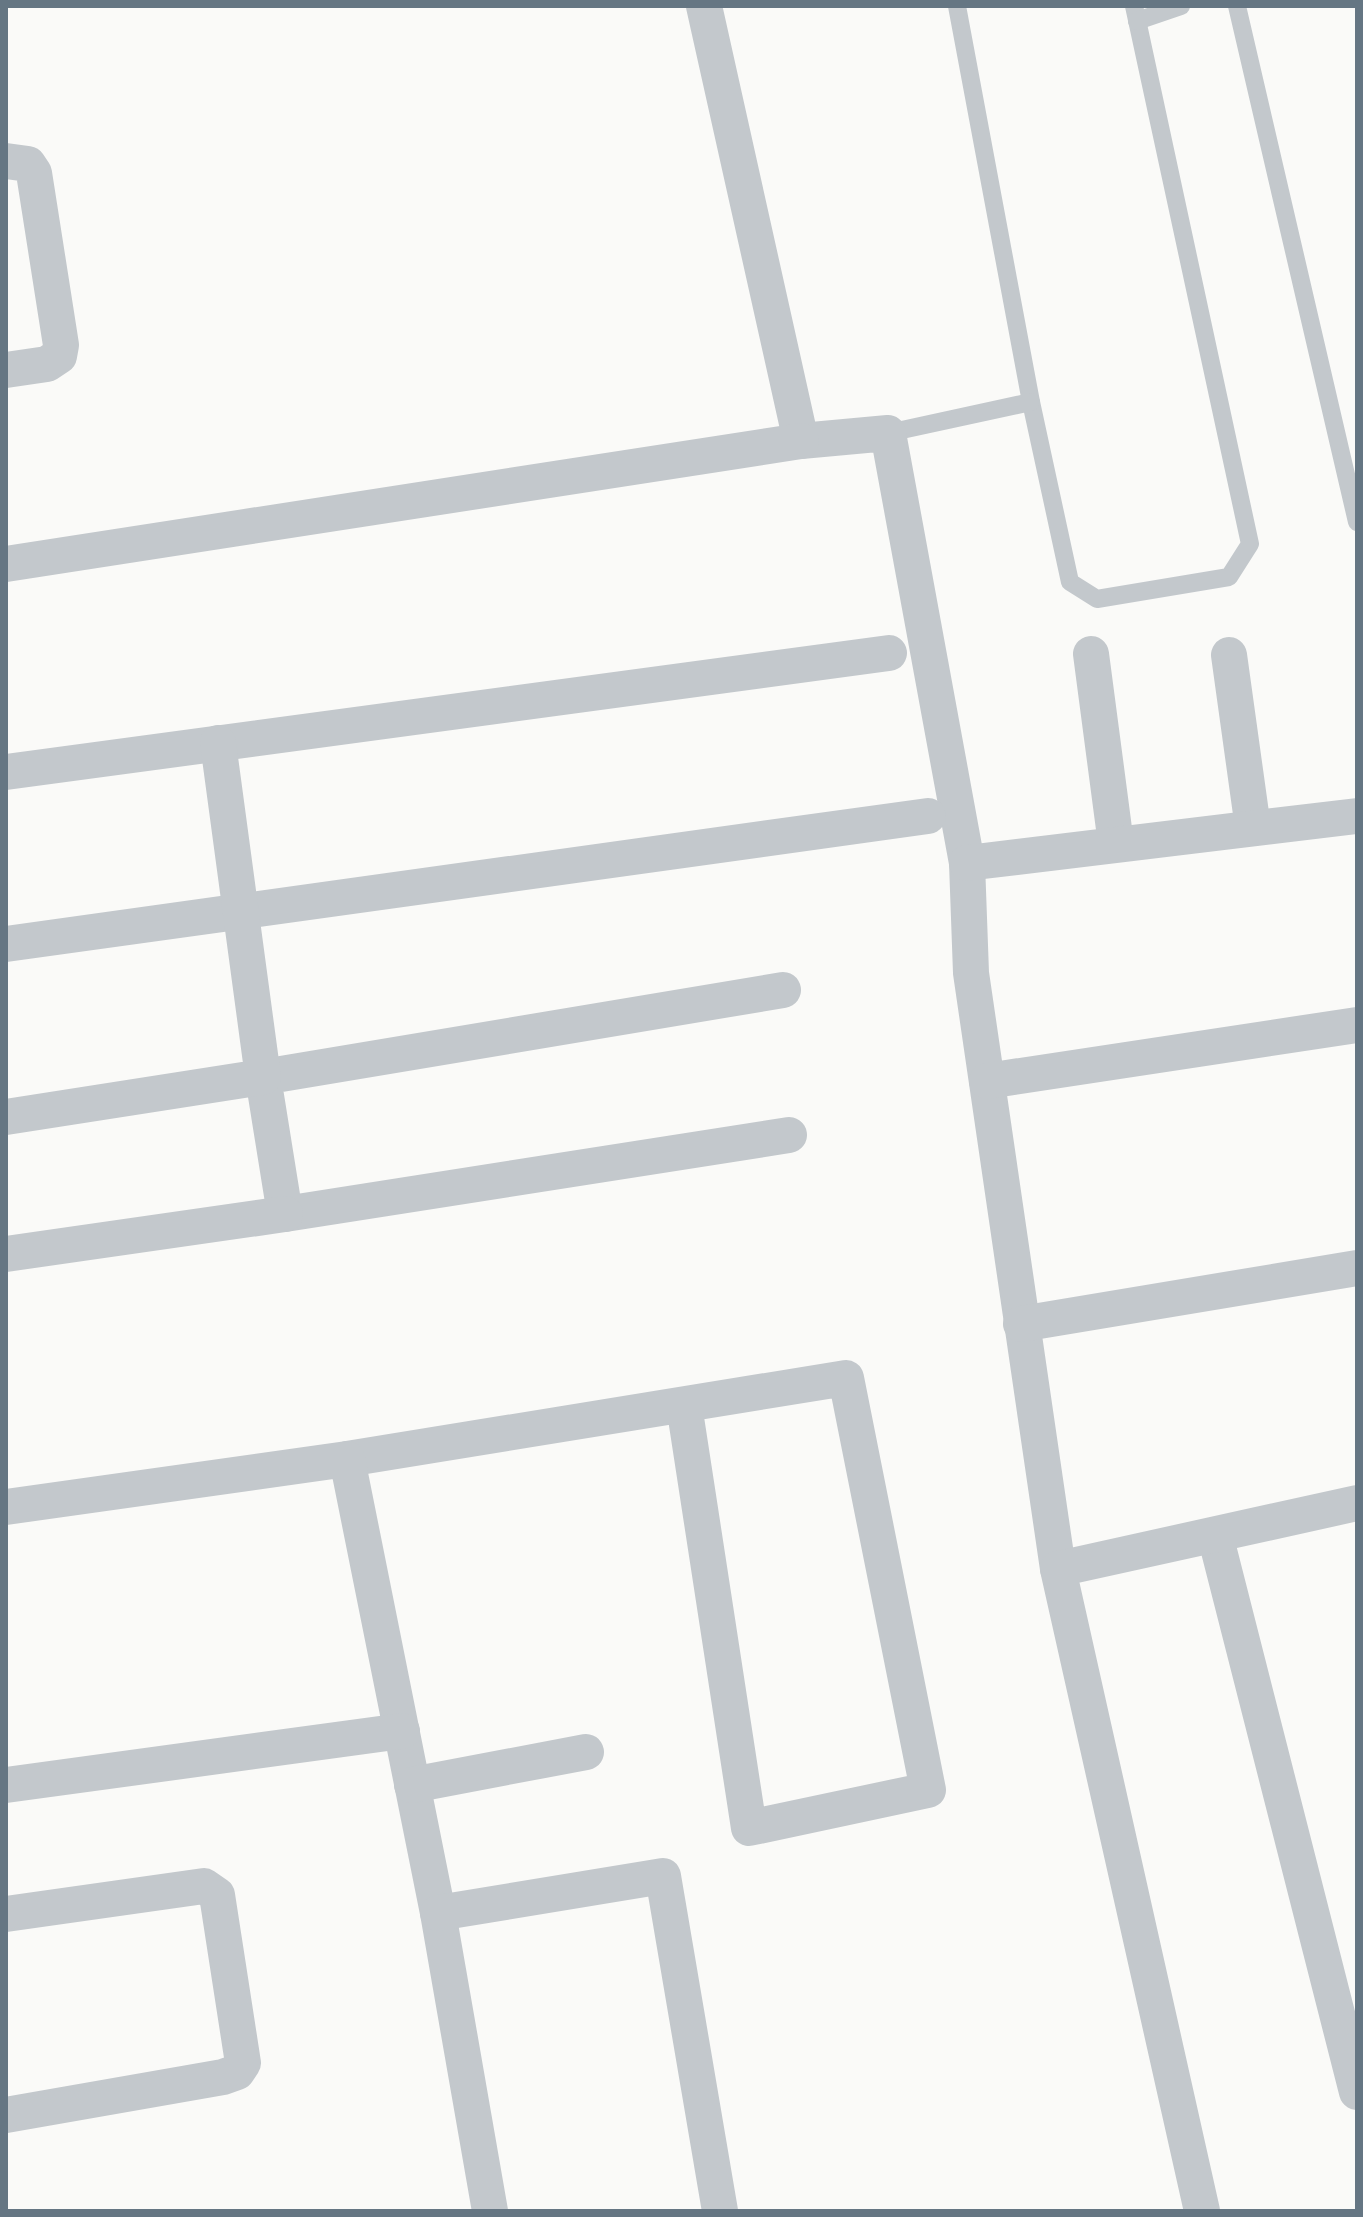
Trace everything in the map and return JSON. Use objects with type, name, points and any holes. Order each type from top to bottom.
[{"type":"street","points":[[704,6],[801,441]]},
{"type":"street","points":[[6,161],[28,164],[34,173],[61,345],[59,356],[47,364],[6,370]]},
{"type":"street","points":[[6,564],[801,441],[888,433],[967,863],[971,973],[1058,1569],[1202,2211]]},
{"type":"street","points":[[6,772],[889,653]]},
{"type":"street","points":[[1091,654],[1116,844]]},
{"type":"street","points":[[1229,655],[1253,828]]},
{"type":"street","points":[[218,743],[239,910],[285,1214]]},
{"type":"street","points":[[6,944],[928,816]]},
{"type":"street","points":[[967,863],[1357,816]]},
{"type":"street","points":[[6,1117],[783,990]]},
{"type":"street","points":[[987,1081],[1357,1025]]},
{"type":"street","points":[[6,1254],[789,1135]]},
{"type":"street","points":[[1021,1324],[1357,1268]]},
{"type":"street","points":[[6,1507],[347,1459],[846,1378],[928,1790],[749,1828],[684,1405]]},
{"type":"street","points":[[347,1459],[438,1913],[490,2211]]},
{"type":"street","points":[[1058,1569],[1357,1503]]},
{"type":"street","points":[[1215,1535],[1357,2092]]},
{"type":"street","points":[[6,1785],[402,1731]]},
{"type":"street","points":[[412,1785],[586,1752]]},
{"type":"street","points":[[438,1913],[663,1876],[720,2211]]},
{"type":"street","points":[[6,1914],[204,1886],[213,1890],[243,2063],[237,2072],[223,2077],[6,2115]]},
{"type":"lane","points":[[957,6],[1031,402],[1070,582],[1097,599],[1229,577],[1250,544],[1135,13],[1181,6]]},
{"type":"lane","points":[[1237,6],[1357,522]]},
{"type":"lane","points":[[888,433],[1031,402]]}]
